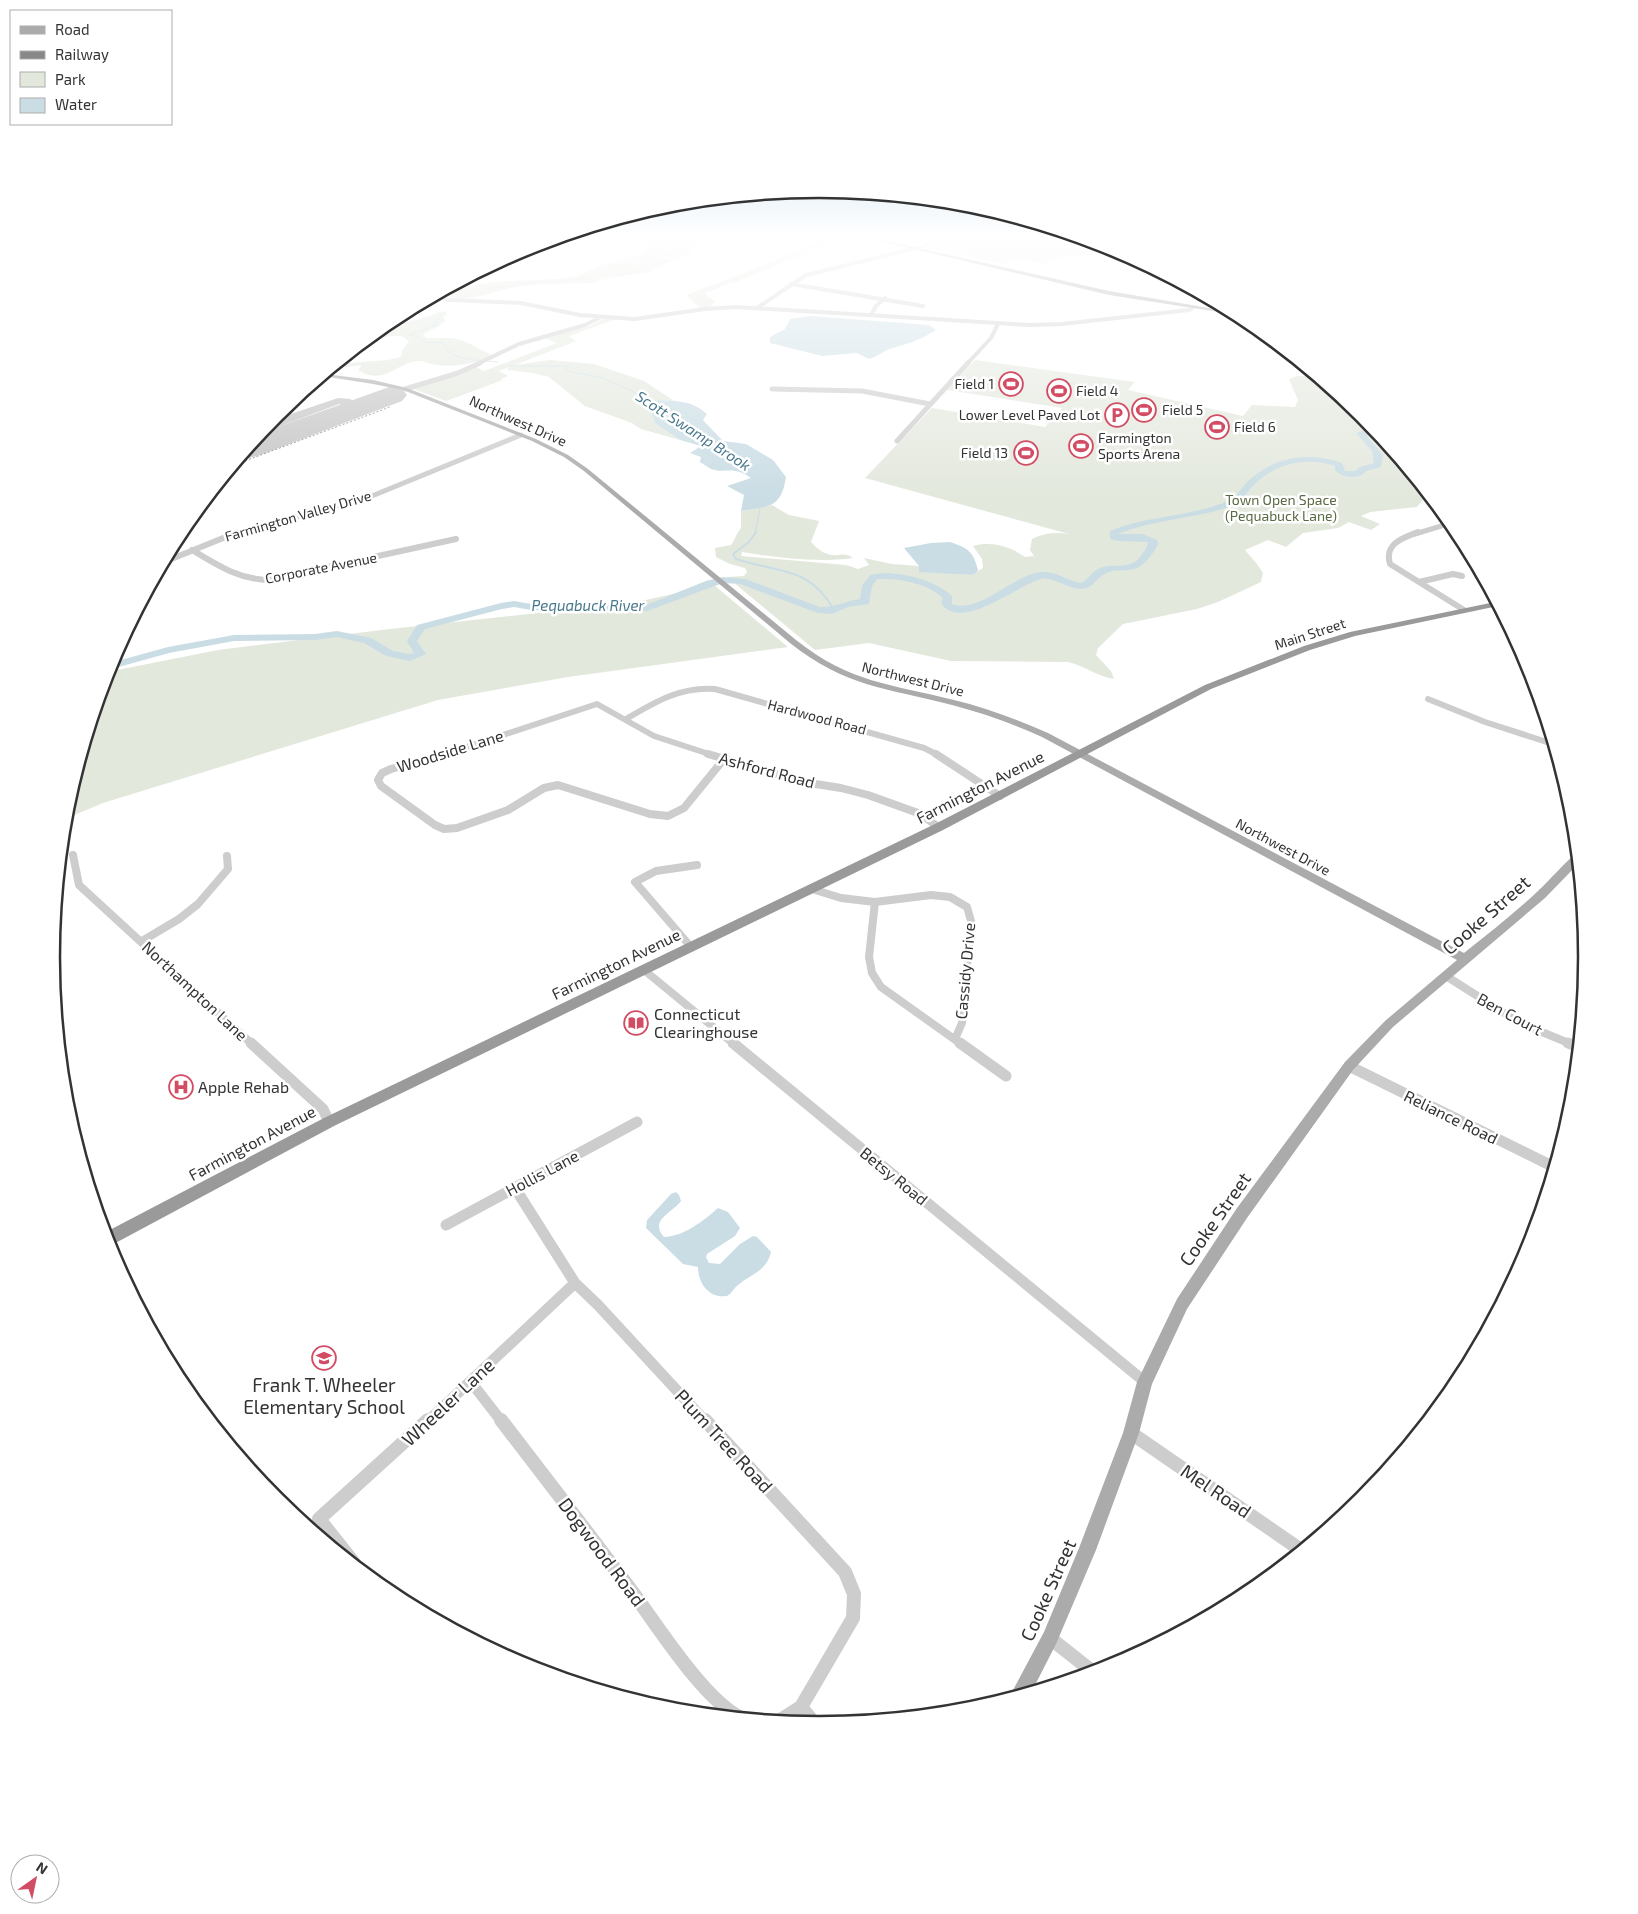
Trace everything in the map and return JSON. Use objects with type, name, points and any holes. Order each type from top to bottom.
[{"type":"highway","name":"Main Street","points":[[1142,722],[1223,680],[1306,648],[1353,634],[1491,605]]},
{"type":"highway","name":"Farmington Avenue","points":[[114,1236],[328,1122],[940,827],[1142,722]]},
{"type":"main road","name":"Northwest Drive","points":[[331,376],[405,389],[557,451],[577,464],[793,642],[820,661],[842,673],[868,683],[950,702],[996,716],[1050,738],[1465,959]]},
{"type":"main road","name":"Cooke Street","points":[[1023,1688],[1050,1638],[1094,1533],[1131,1433],[1145,1382],[1182,1304],[1242,1213],[1349,1066],[1384,1029],[1541,895],[1572,863]]},
{"type":"street","points":[[405,389],[453,374],[519,344],[588,323]]},
{"type":"street","points":[[988,323],[1068,323]]},
{"type":"street","points":[[897,441],[991,338],[998,324]]},
{"type":"street","points":[[772,389],[862,391],[930,404]]},
{"type":"street","name":"Farmington Valley Drive","points":[[174,558],[256,526],[356,502],[460,459],[482,452],[518,434]]},
{"type":"street","points":[[1443,525],[1414,534],[1391,546],[1386,551],[1386,558],[1390,564],[1464,610]]},
{"type":"street","name":"Corporate Avenue","points":[[192,550],[239,576],[262,580],[304,573],[456,539]]},
{"type":"street","points":[[1419,582],[1453,574],[1462,576]]},
{"type":"street","name":"Hardwood Road","points":[[626,720],[678,691],[692,688],[715,689],[924,748],[944,758],[1000,796]]},
{"type":"street","points":[[1428,698],[1485,722],[1546,742]]},
{"type":"street","name":"Ashford Road","points":[[597,704],[663,740],[803,782],[841,788],[868,795],[918,813],[940,827]]},
{"type":"street","name":"Woodside Lane","points":[[597,704],[450,753],[391,769],[382,773],[378,783],[435,825],[444,829],[457,828],[508,810],[544,788],[558,785],[650,814],[668,816],[684,808],[724,759]]},
{"type":"street","name":"Northampton Lane","points":[[73,855],[79,885],[323,1109],[328,1122]]},
{"type":"street","points":[[142,941],[198,904],[228,869],[227,856]]},
{"type":"street","points":[[692,948],[636,882],[638,879],[662,870],[697,865]]},
{"type":"street","name":"Cassidy Drive","points":[[812,889],[841,898],[876,902],[931,895],[950,897],[967,907],[971,921],[962,1023],[955,1040]]},
{"type":"street","name":"Cassidy Drive","points":[[876,902],[870,956],[872,972],[881,987],[1006,1076]]},
{"type":"street","name":"Betsy Road","points":[[644,970],[1145,1382]]},
{"type":"street","name":"Ben Court","points":[[1446,976],[1497,1010],[1520,1022],[1573,1044]]},
{"type":"street","name":"Reliance Road","points":[[1349,1066],[1548,1165]]},
{"type":"street","name":"Hollis Lane","points":[[446,1225],[637,1122]]},
{"type":"street","name":"Plum Tree Road","points":[[515,1188],[575,1283],[598,1305],[845,1572],[855,1589],[856,1605],[853,1618],[801,1707]]},
{"type":"street","name":"Wheeler Lane","points":[[339,1545],[319,1519],[471,1382],[575,1283]]},
{"type":"street","name":"Dogwood Road","points":[[471,1382],[593,1539],[691,1671],[728,1711]]},
{"type":"street","name":"Mel Road","points":[[1131,1433],[1296,1547]]},
{"type":"street","points":[[1050,1638],[1086,1667]]},
{"type":"street","points":[[789,1715],[801,1707],[808,1716]]},
{"type":"green space","points":[[401,323],[442,323],[423,334],[426,338],[452,338],[464,341],[491,355],[477,361],[454,366],[421,361],[412,362],[391,372],[376,376],[358,370],[362,365],[341,368],[347,363],[401,357],[402,350],[409,342],[401,336],[381,338]]},
{"type":"green space","points":[[595,323],[604,323],[569,336],[576,341],[515,365],[550,360],[594,364],[644,381],[674,401],[658,400],[656,424],[680,440],[641,429],[632,423],[585,406],[549,377],[507,370],[509,367],[499,371],[508,376],[501,379],[503,380],[446,401],[413,389],[476,367],[484,371],[557,343],[544,338]]},
{"type":"green space","name":"Town Open Space (Pequabuck Lane)","points":[[975,360],[1135,382],[1128,390],[1243,416],[1252,405],[1295,407],[1298,400],[1289,379],[1307,376],[1356,420],[1390,457],[1424,499],[1417,507],[1370,512],[1361,516],[1380,524],[1371,530],[1349,522],[1338,528],[1303,533],[1286,547],[1268,540],[1245,550],[1263,573],[1261,582],[1218,602],[1197,609],[1123,624],[1098,648],[1096,655],[1111,671],[1114,679],[1068,662],[951,661],[869,643],[815,650],[727,577],[744,576],[747,572],[745,568],[730,564],[716,557],[715,548],[731,545],[741,528],[741,511],[772,505],[789,515],[819,521],[811,542],[827,554],[846,555],[853,558],[811,560],[742,552],[741,556],[846,565],[858,569],[869,565],[864,558],[892,564],[919,566],[919,571],[971,575],[983,568],[982,559],[973,546],[993,544],[1007,547],[1025,557],[1034,556],[1030,550],[1032,539],[1041,535],[1069,534],[865,478],[932,408],[1045,427],[1062,408],[947,390]]},
{"type":"green space","points":[[714,585],[788,647],[568,677],[438,700],[103,803],[74,815],[86,761],[100,713],[117,670],[218,650],[632,603]]},
{"type":"water","points":[[788,323],[907,323],[929,325],[936,330],[918,340],[887,350],[869,359],[857,353],[822,356],[770,343],[770,337],[785,329]]},
{"type":"water","points":[[658,400],[679,401],[696,406],[707,414],[703,420],[723,441],[746,444],[773,460],[786,477],[781,495],[777,501],[766,506],[741,511],[744,495],[727,486],[751,478],[739,472],[711,469],[700,462],[701,457],[690,453],[701,446],[680,440],[656,424],[648,405]]},
{"type":"water","points":[[950,542],[965,548],[972,554],[978,570],[976,573],[971,575],[919,572],[919,566],[904,548],[931,543]]},
{"type":"water","points":[[676,1192],[681,1201],[660,1221],[660,1231],[664,1237],[686,1231],[700,1223],[718,1208],[728,1212],[740,1228],[735,1236],[707,1254],[706,1257],[709,1263],[720,1264],[740,1244],[753,1236],[757,1237],[771,1252],[766,1264],[758,1272],[743,1281],[727,1296],[715,1295],[706,1289],[700,1279],[698,1267],[683,1264],[646,1228],[647,1220],[671,1194]]},
{"type":"waterway","name":"Scott Swamp Brook","points":[[438,323],[409,335],[418,337],[425,342],[443,343],[447,349],[459,357],[498,362]]},
{"type":"waterway","name":"Scott Swamp Brook","points":[[510,366],[567,366],[566,369],[568,371],[603,378],[632,391],[655,405]]},
{"type":"waterway","name":"Scott Swamp Brook","points":[[119,664],[168,650],[234,638],[315,637],[337,634],[367,640],[390,654],[410,658],[420,654],[412,641],[421,627],[501,606],[514,604],[531,607],[647,608],[710,583],[723,580],[741,581],[818,610],[832,611],[846,604],[865,602],[867,586],[874,577],[889,577],[931,585],[948,598],[946,603],[948,606],[956,609],[972,609],[1008,589],[1041,575],[1053,576],[1068,584],[1082,586],[1089,583],[1100,572],[1109,569],[1132,568],[1139,564],[1151,549],[1152,540],[1142,537],[1123,539],[1113,537],[1113,533],[1142,523],[1217,508],[1232,503],[1259,476],[1280,464],[1303,459],[1315,459],[1339,465],[1339,470],[1343,473],[1356,474],[1363,469],[1378,465],[1379,459],[1374,447],[1360,433],[1368,433]]},
{"type":"waterway","name":"Scott Swamp Brook","points":[[755,533],[761,504]]},
{"type":"waterway","name":"Scott Swamp Brook","points":[[755,533],[749,542],[733,554],[736,559],[792,573],[804,578],[825,596],[834,610]]},
{"type":"taxiway","points":[[280,422],[338,401],[346,401],[360,407]]},
{"type":"runway","points":[[260,444],[392,395]]},
{"type":"railway","points":[[245,461],[390,407]]},
{"type":"place","name":"Field 1","points":[[1011,384]]},
{"type":"place","name":"Field 4","points":[[1059,391]]},
{"type":"place","name":"Field 5","points":[[1144,410]]},
{"type":"place","name":"Lower Level Paved Lot","points":[[1117,415]]},
{"type":"place","name":"Field 6","points":[[1217,427]]},
{"type":"place","name":"Farmington Sports Arena","points":[[1081,446]]},
{"type":"place","name":"Field 13","points":[[1026,453]]},
{"type":"place","name":"Connecticut Clearinghouse","points":[[636,1023]]},
{"type":"place","name":"Apple Rehab","points":[[181,1087]]},
{"type":"place","name":"Frank T. Wheeler Elementary School","points":[[324,1358]]},
{"type":"water label","name":"Pequabuck River","points":[[588,606]]}]
